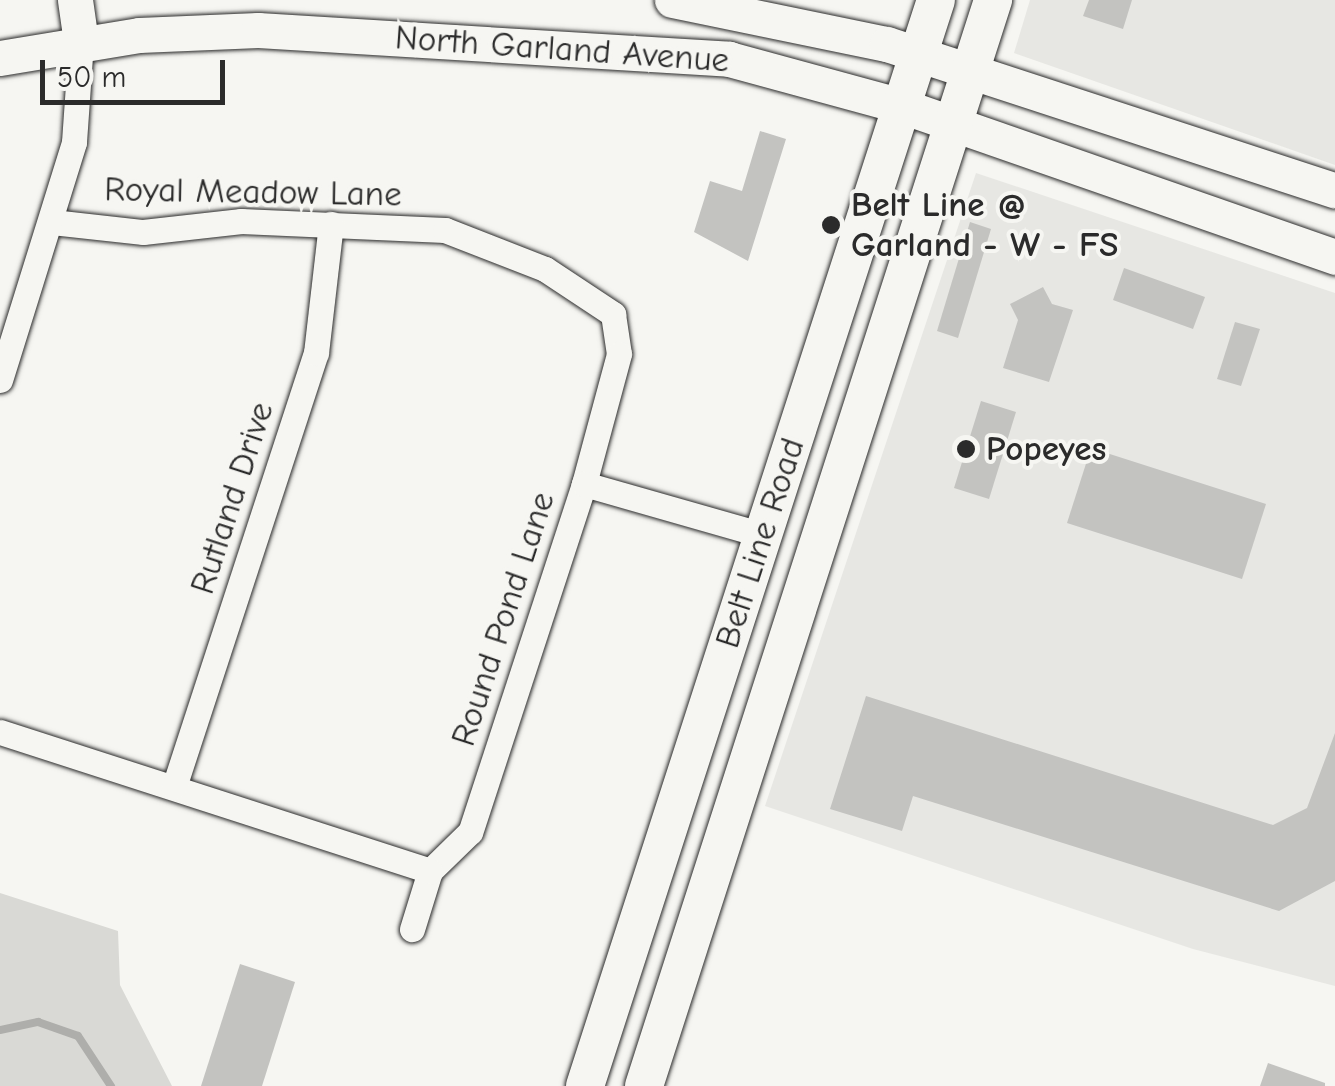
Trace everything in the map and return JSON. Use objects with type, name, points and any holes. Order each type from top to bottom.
[{"type":"main road","points":[[74,0],[82,42]]},
{"type":"main road","name":"North Garland Avenue","points":[[672,0],[824,26],[1335,190]]},
{"type":"main road","name":"Belt Line Road","points":[[585,1086],[936,0]]},
{"type":"main road","name":"Belt Line Road","points":[[644,1086],[993,0]]},
{"type":"main road","name":"North Garland Avenue","points":[[0,58],[82,42],[258,30],[622,46],[776,68],[954,122],[1335,256]]},
{"type":"main road","points":[[762,535],[815,552]]},
{"type":"main road","points":[[651,882],[703,900]]},
{"type":"street","points":[[0,380],[74,142],[82,42]]},
{"type":"street","name":"Royal Meadow Lane","points":[[52,222],[143,232],[240,221],[445,230],[545,268],[613,314]]},
{"type":"street","name":"Rutland Drive","points":[[174,787],[316,354],[331,224]]},
{"type":"street","name":"Round Pond Lane","points":[[412,930],[430,870],[470,832],[584,484],[620,354],[613,314]]},
{"type":"street","points":[[584,484],[762,535]]},
{"type":"street","points":[[0,732],[430,870]]},
{"type":"shaded area","points":[[1030,0],[1335,0],[1335,165],[1014,53]]},
{"type":"shaded area","points":[[976,173],[1335,293],[1335,986],[1193,949],[765,806]]},
{"type":"shaded area","points":[[0,893],[118,931],[120,985],[172,1086],[0,1086]]},
{"type":"building","points":[[1089,0],[1132,0],[1123,29],[1083,16]]},
{"type":"building","points":[[760,131],[786,139],[748,261],[694,232],[710,181],[742,191]]},
{"type":"building","points":[[970,222],[991,229],[958,338],[937,331]]},
{"type":"building","points":[[1124,268],[1205,297],[1193,329],[1113,300]]},
{"type":"building","points":[[1043,287],[1052,304],[1073,310],[1049,382],[1003,368],[1018,320],[1010,304]]},
{"type":"building","points":[[1235,322],[1260,329],[1241,386],[1217,379]]},
{"type":"building","points":[[981,401],[1016,412],[989,499],[954,488]]},
{"type":"building","points":[[1091,448],[1266,504],[1242,579],[1067,523]]},
{"type":"building","points":[[866,696],[1273,825],[1307,808],[1335,733],[1335,881],[1279,911],[913,796],[902,831],[830,809]]},
{"type":"building","points":[[240,964],[295,982],[262,1086],[201,1086]]},
{"type":"building","points":[[1268,1063],[1325,1083],[1325,1086],[1260,1086]]},
{"type":"waterway","points":[[0,1030],[38,1022],[78,1036],[111,1086]]},
{"type":"place","name":"Belt Line @ Garland - W - FS","points":[[831,225]]},
{"type":"place","name":"Popeyes","points":[[966,449]]}]
